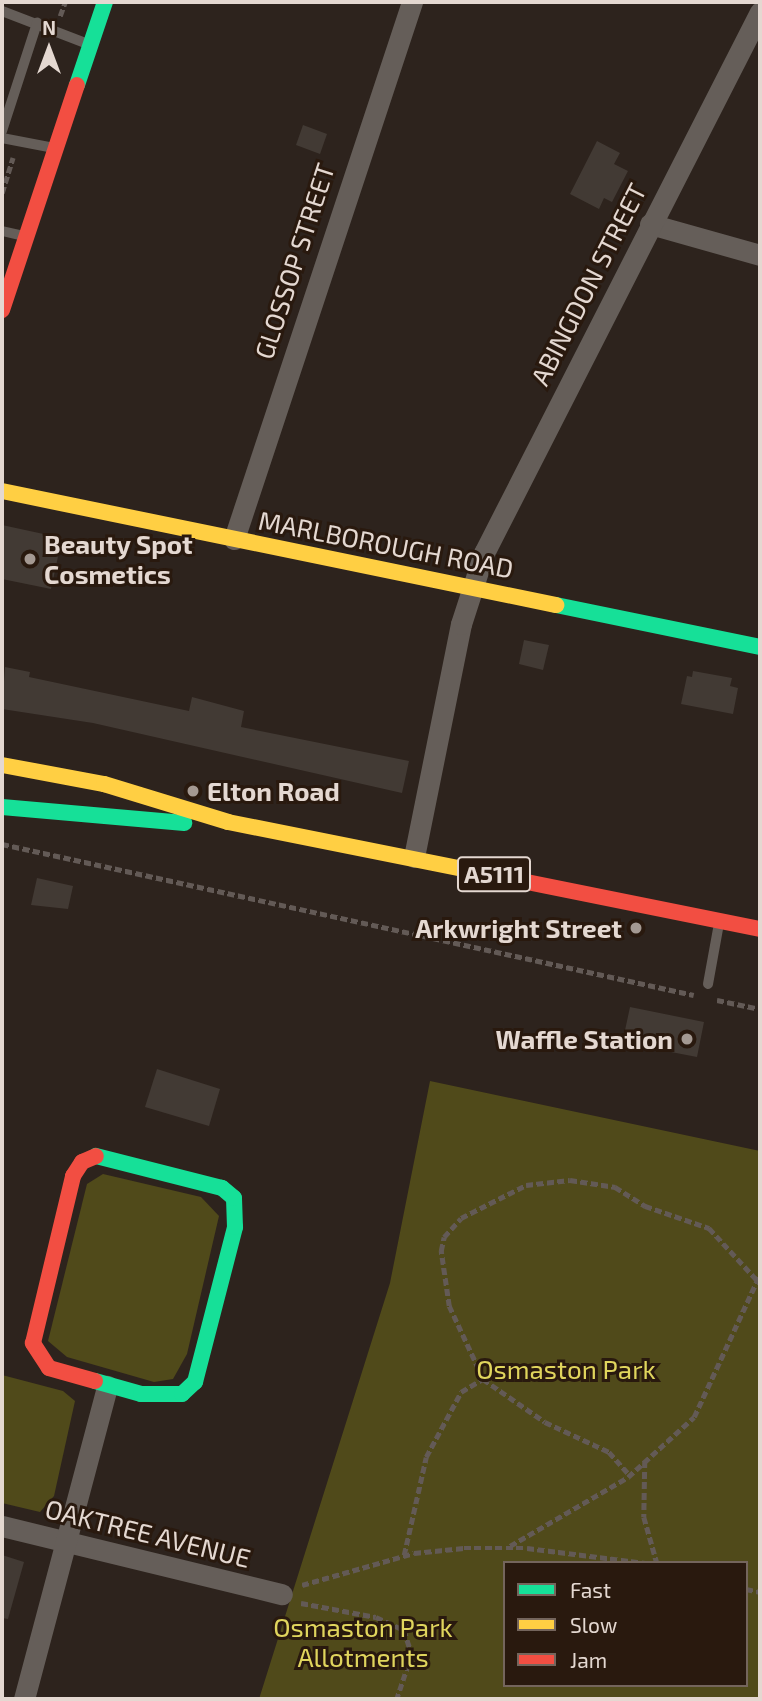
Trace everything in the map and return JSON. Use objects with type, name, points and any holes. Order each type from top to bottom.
[{"type":"main road","points":[[2,310],[105,2]]},
{"type":"main road","name":"MARLBOROUGH ROAD","points":[[2,491],[472,585],[760,647]]},
{"type":"main road","name":"A5111","points":[[2,765],[104,783],[228,822],[414,857],[760,929]]},
{"type":"main road","name":"A5111","points":[[2,807],[150,823],[228,822]]},
{"type":"main road","points":[[96,1156],[222,1188],[234,1198],[238,1213],[195,1382],[182,1394],[164,1397],[107,1386],[49,1368],[33,1336],[72,1176],[82,1162],[96,1156]]},
{"type":"street","name":"GLOSSOP STREET","points":[[234,539],[412,2]]},
{"type":"street","name":"ABINGDON STREET","points":[[414,857],[472,585],[650,224],[760,12]]},
{"type":"street","points":[[650,224],[760,255]]},
{"type":"street","points":[[24,1699],[107,1386]]},
{"type":"street","name":"OAKTREE AVENUE","points":[[2,1526],[282,1594]]},
{"type":"lane","points":[[2,11],[90,45]]},
{"type":"lane","points":[[2,131],[37,23]]},
{"type":"lane","points":[[2,138],[56,149]]},
{"type":"lane","points":[[2,231],[27,237]]},
{"type":"lane","points":[[708,984],[720,922]]},
{"type":"path","points":[[2,844],[760,1009]]},
{"type":"path","points":[[507,1548],[630,1475],[701,1407],[758,1277],[709,1228],[645,1206],[615,1188],[570,1180],[526,1185],[461,1218],[444,1237],[444,1290],[482,1379],[545,1422],[609,1452],[630,1475]]},
{"type":"path","points":[[404,1556],[426,1457],[461,1392],[482,1379]]},
{"type":"path","points":[[645,1461],[644,1517],[656,1561]]},
{"type":"path","points":[[397,1699],[412,1654],[404,1630],[376,1617],[286,1600],[282,1594],[404,1556],[507,1548],[627,1561]]},
{"type":"green space","name":"Osmaston Park","points":[[430,1081],[760,1151],[760,1699],[259,1699],[390,1283]]},
{"type":"green space","points":[[103,1174],[201,1197],[219,1216],[187,1354],[173,1379],[154,1382],[67,1357],[48,1341],[87,1184]]},
{"type":"green space","points":[[2,1375],[63,1391],[75,1401],[54,1496],[40,1512],[2,1503]]},
{"type":"building","points":[[303,125],[327,134],[320,154],[296,145]]},
{"type":"building","points":[[597,141],[620,153],[614,164],[628,171],[612,202],[604,198],[599,209],[570,194]]},
{"type":"building","name":"Beauty Spot Cosmetics","points":[[2,525],[62,538],[51,589],[2,579]]},
{"type":"building","points":[[524,640],[549,645],[543,670],[519,664]]},
{"type":"building","points":[[5,667],[30,672],[29,677],[189,711],[192,697],[244,711],[241,727],[409,761],[402,793],[93,723],[2,709]]},
{"type":"building","points":[[693,671],[732,678],[730,686],[738,688],[733,714],[681,704],[687,676],[692,677]]},
{"type":"building","points":[[37,878],[73,886],[68,909],[31,905]]},
{"type":"building","points":[[630,1007],[704,1022],[697,1057],[671,1052],[673,1045],[624,1035]]},
{"type":"building","points":[[157,1069],[220,1089],[209,1126],[145,1107]]},
{"type":"building","points":[[2,1555],[24,1562],[8,1619],[2,1618]]},
{"type":"traffic: fast","points":[[77,85],[105,2]]},
{"type":"traffic: fast","points":[[556,605],[760,647]]},
{"type":"traffic: fast","points":[[2,807],[184,823]]},
{"type":"traffic: fast","points":[[95,1381],[141,1394],[182,1394],[195,1382],[235,1227],[234,1198],[222,1188],[96,1156]]},
{"type":"traffic: slow","points":[[2,491],[556,605]]},
{"type":"traffic: slow","points":[[2,765],[104,784],[228,822],[512,879]]},
{"type":"traffic: jam","points":[[2,310],[77,85]]},
{"type":"traffic: jam","points":[[512,879],[760,929]]},
{"type":"traffic: jam","points":[[95,1381],[49,1368],[33,1343],[73,1176],[82,1162],[96,1156]]},
{"type":"place","name":"Beauty Spot Cosmetics","points":[[30,559]]},
{"type":"place","name":"Elton Road","points":[[193,791]]},
{"type":"place","name":"Arkwright Street","points":[[636,928]]},
{"type":"place","name":"Waffle Station","points":[[687,1039]]},
{"type":"park label","name":"Osmaston Park Allotments","points":[[363,1642]]}]
